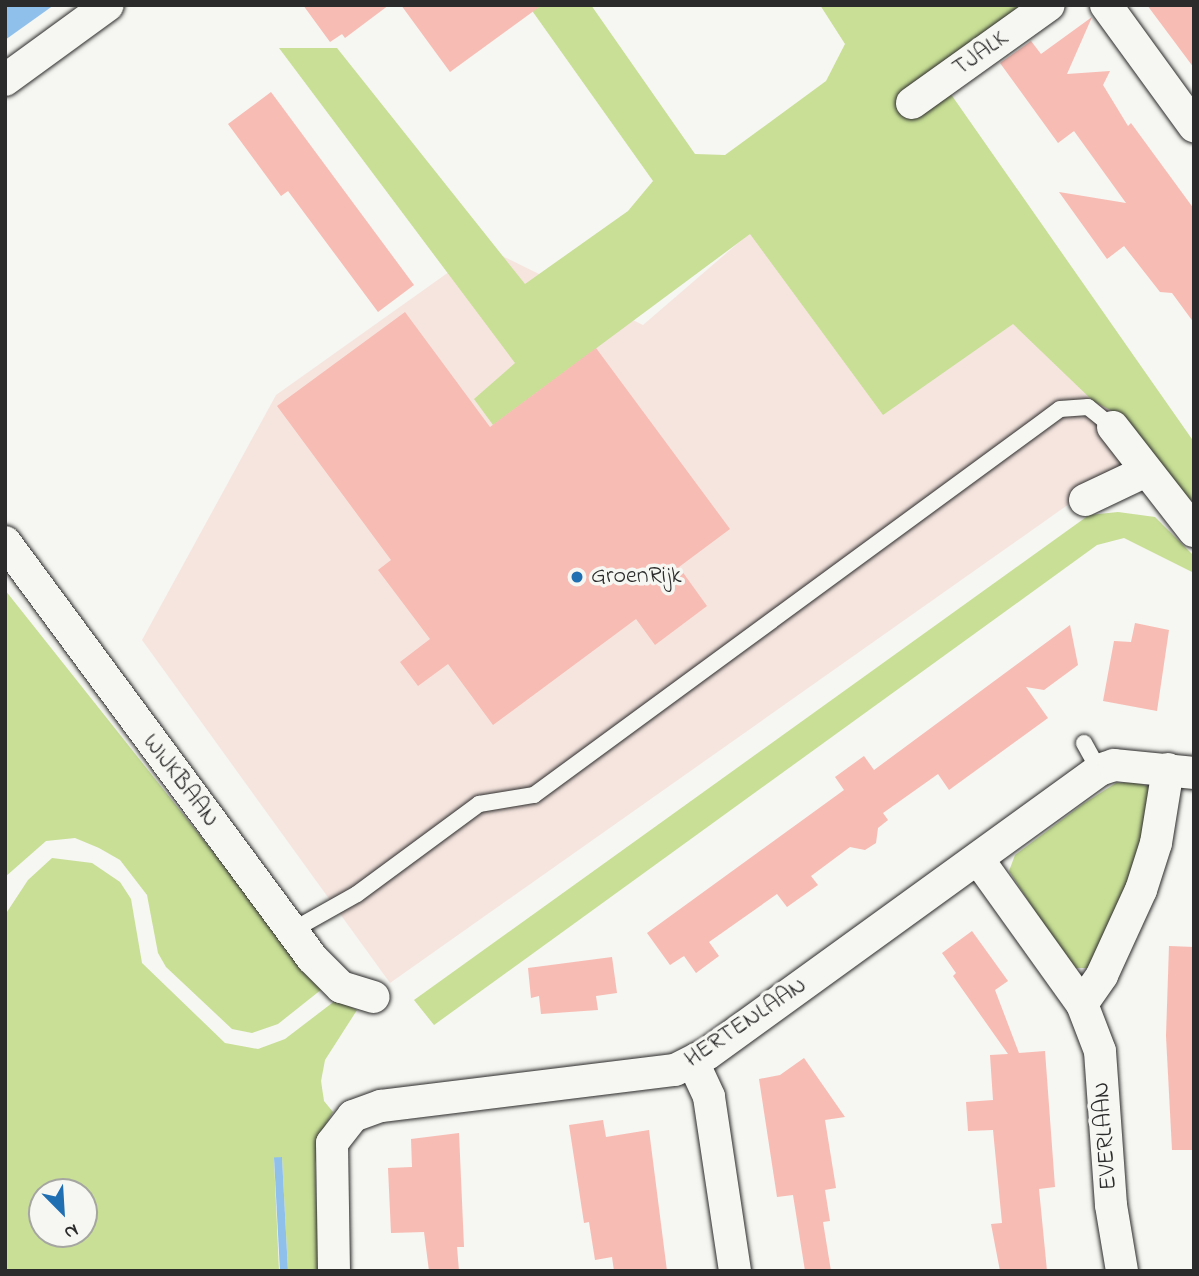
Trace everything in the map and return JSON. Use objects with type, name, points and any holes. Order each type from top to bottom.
[{"type":"street","points":[[5,80],[108,5]]},
{"type":"street","name":"TJALK","points":[[912,103],[1049,5]]},
{"type":"street","points":[[1106,5],[1194,126]]},
{"type":"street","points":[[1113,427],[1194,531]]},
{"type":"street","points":[[1085,500],[1146,471]]},
{"type":"street","name":"WIJKBAAN","points":[[5,542],[312,958],[341,986],[373,997]]},
{"type":"street","points":[[1082,1004],[1102,975],[1141,890],[1181,771],[1115,765],[1099,770]]},
{"type":"street","name":"HERTENLAAN","points":[[334,1271],[329,1181],[332,1143],[353,1116],[381,1107],[675,1070],[693,1062],[1099,770]]},
{"type":"street","name":"EVERLAAN","points":[[978,859],[1082,1004],[1100,1051],[1111,1205],[1122,1271]]},
{"type":"street","points":[[693,1062],[709,1097],[734,1271]]},
{"type":"lane","points":[[293,930],[357,894],[479,804],[534,795],[1059,409],[1088,407],[1113,427]]},
{"type":"lane","points":[[1084,743],[1099,770]]},
{"type":"shaded area","points":[[918,88],[1164,437],[390,983],[142,640],[276,395],[484,247],[643,325]]},
{"type":"green space","points":[[528,5],[591,5],[695,154],[725,155],[826,81],[845,44],[820,5],[1023,5],[934,70],[1194,442],[1194,509],[1120,415],[1093,401],[1013,324],[883,415],[750,234],[493,425],[474,399],[515,363],[279,48],[337,48],[525,284],[628,211],[653,181]]},
{"type":"green space","points":[[1118,512],[1155,517],[1194,556],[1194,573],[1124,538],[1097,545],[434,1025],[414,1000],[1089,515]]},
{"type":"green space","points":[[5,590],[322,989],[278,1024],[252,1033],[232,1029],[166,967],[158,953],[147,895],[120,860],[99,848],[75,838],[46,841],[5,877]]},
{"type":"green space","points":[[1134,782],[1153,788],[1130,882],[1090,968],[1072,968],[1009,871],[1015,855],[1083,804],[1116,783]]},
{"type":"green space","points":[[52,858],[92,863],[120,882],[131,899],[142,963],[225,1043],[258,1049],[285,1039],[336,1000],[357,1010],[325,1060],[321,1081],[324,1101],[333,1112],[320,1134],[315,1164],[319,1271],[288,1271],[282,1157],[274,1159],[279,1271],[5,1271],[5,915],[28,880]]},
{"type":"water","points":[[5,5],[54,5],[5,40]]},
{"type":"water","points":[[274,1157],[282,1157],[288,1271],[280,1271]]},
{"type":"building","points":[[303,5],[389,5],[345,38],[342,34],[330,42]]},
{"type":"building","points":[[401,5],[542,5],[450,72]]},
{"type":"building","points":[[1147,5],[1194,5],[1194,68]]},
{"type":"building","points":[[1092,17],[1067,74],[1110,71],[1103,85],[1128,126],[1131,123],[1194,209],[1194,323],[1172,293],[1160,292],[1124,246],[1107,259],[1059,192],[1126,203],[1074,131],[1058,143],[1000,63],[1031,41],[1041,54]]},
{"type":"building","points":[[271,92],[414,285],[378,312],[288,191],[281,196],[228,124]]},
{"type":"building","points":[[405,312],[490,427],[596,348],[730,529],[679,567],[707,606],[655,645],[636,619],[493,725],[448,664],[418,686],[400,662],[430,639],[378,570],[391,560],[277,406]]},
{"type":"building","points":[[1135,623],[1169,630],[1157,711],[1103,701],[1114,641],[1131,642]]},
{"type":"building","points":[[1070,625],[1078,665],[1044,690],[1026,687],[1048,718],[949,790],[938,774],[883,813],[888,820],[878,828],[876,843],[865,850],[850,847],[811,876],[818,885],[787,907],[777,894],[709,942],[719,956],[696,973],[684,956],[670,965],[647,933],[844,790],[835,777],[864,756],[874,770]]},
{"type":"building","points":[[972,931],[1008,981],[995,990],[1019,1053],[1045,1051],[1055,1187],[1039,1189],[1047,1271],[1000,1271],[991,1224],[1002,1223],[993,1130],[968,1131],[966,1102],[993,1100],[990,1055],[1008,1054],[953,976],[956,973],[942,953]]},
{"type":"building","points":[[1169,946],[1194,947],[1194,1150],[1172,1150],[1166,1036]]},
{"type":"building","points":[[612,957],[617,993],[596,996],[598,1010],[541,1014],[539,996],[531,998],[528,968]]},
{"type":"building","points":[[804,1058],[845,1117],[825,1120],[836,1188],[825,1190],[830,1221],[823,1222],[831,1271],[805,1271],[793,1195],[777,1197],[759,1079],[780,1075]]},
{"type":"building","points":[[603,1120],[606,1137],[649,1130],[667,1271],[614,1271],[612,1257],[595,1260],[589,1222],[584,1223],[569,1125]]},
{"type":"building","points":[[459,1133],[464,1247],[457,1247],[459,1271],[429,1271],[424,1232],[391,1233],[388,1168],[412,1167],[411,1139]]},
{"type":"place","name":"GroenRijk","points":[[577,577]]}]
